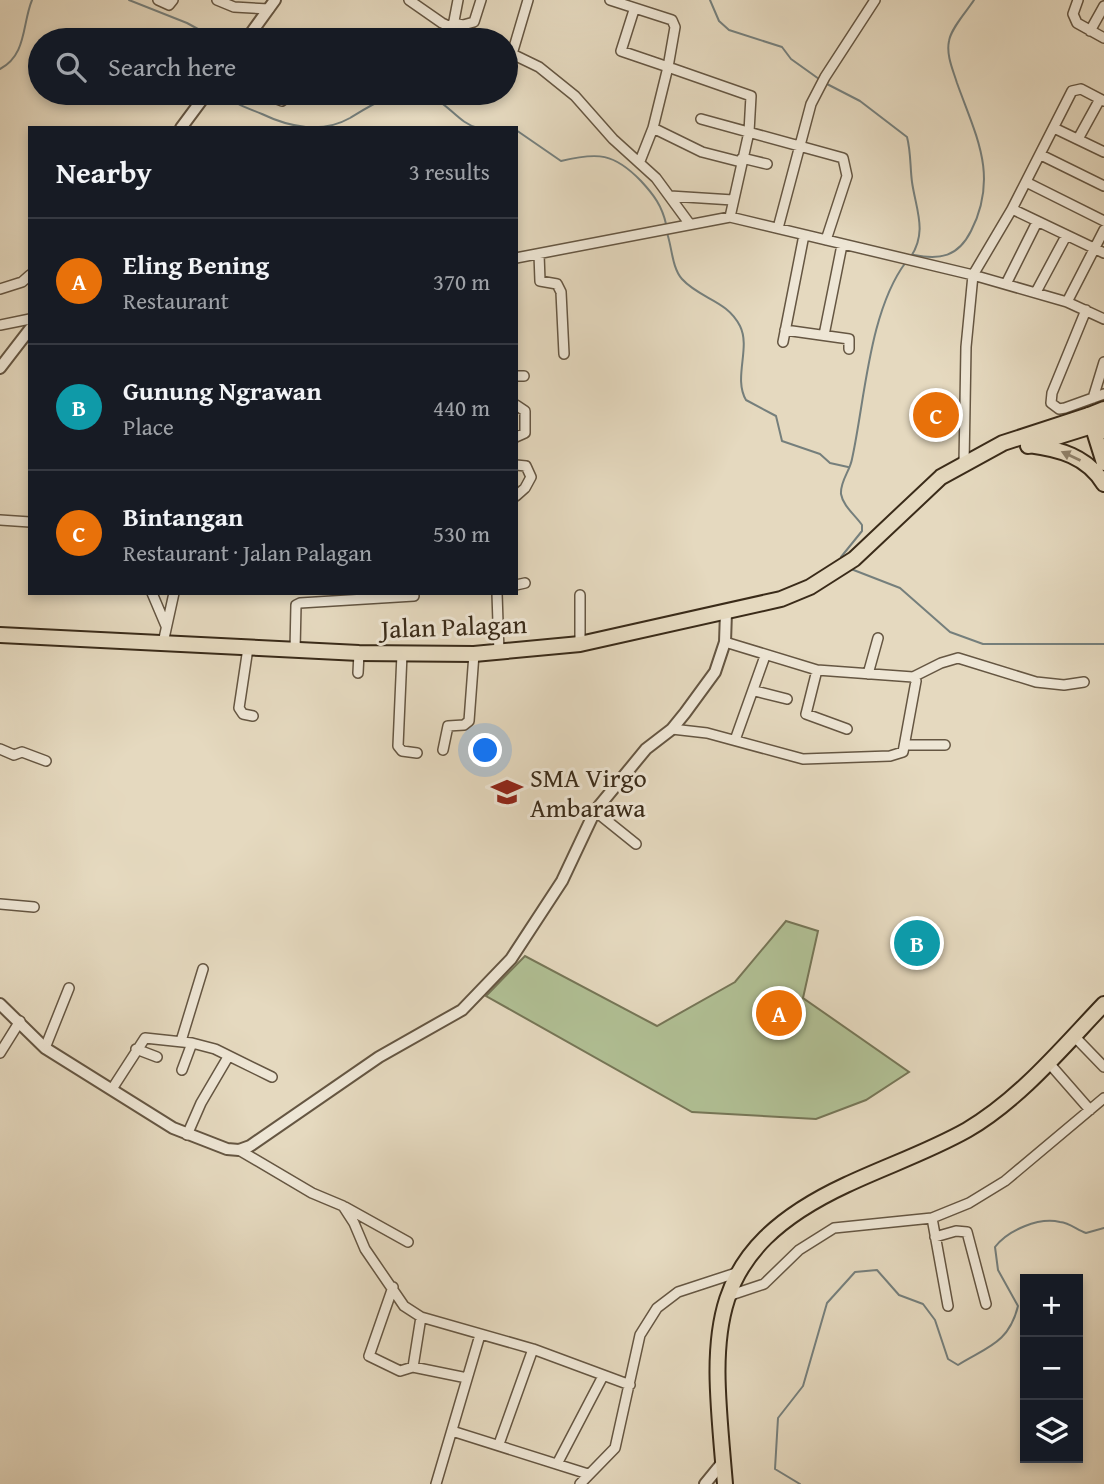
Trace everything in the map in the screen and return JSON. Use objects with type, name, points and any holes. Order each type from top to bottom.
[{"type":"main road","name":"Jalan Palagan","points":[[982,455],[1028,445],[1098,417]]},
{"type":"main road","name":"Jalan Palagan","points":[[0,635],[402,654],[499,653],[580,644],[780,599],[810,587],[855,559],[918,496],[964,464],[1003,443],[1098,417]]},
{"type":"main road","points":[[1098,417],[1104,463]]},
{"type":"main road","points":[[1028,445],[1069,453],[1086,463],[1104,484]]},
{"type":"main road","points":[[725,1484],[716,1351],[726,1298],[739,1272],[768,1233],[793,1213],[839,1188],[970,1128],[1013,1095],[1104,1004]]},
{"type":"street","points":[[158,0],[169,5],[173,0]]},
{"type":"street","points":[[218,0],[237,4],[272,5]]},
{"type":"street","points":[[409,0],[457,28]]},
{"type":"street","points":[[453,26],[457,0]]},
{"type":"street","points":[[453,26],[474,22],[481,0]]},
{"type":"street","points":[[518,28],[528,0]]},
{"type":"street","points":[[610,0],[674,22],[668,67],[653,128],[640,161]]},
{"type":"street","points":[[778,228],[811,104],[875,0]]},
{"type":"street","points":[[1078,0],[1073,9],[1074,19],[1104,38]]},
{"type":"street","points":[[255,28],[272,5]]},
{"type":"street","points":[[1090,31],[1104,6]]},
{"type":"street","points":[[634,10],[621,51],[751,96],[749,132],[730,217]]},
{"type":"street","points":[[518,57],[560,82],[613,139],[640,161],[689,223]]},
{"type":"street","points":[[964,464],[966,347],[973,275],[1028,183],[1075,89],[1081,89],[1102,100],[1078,139]]},
{"type":"street","points":[[182,126],[198,105]]},
{"type":"street","points":[[701,119],[835,154],[846,165],[847,176],[826,240]]},
{"type":"street","points":[[653,128],[702,152],[767,164]]},
{"type":"street","points":[[1054,128],[1104,152]]},
{"type":"street","points":[[1041,155],[1104,187]]},
{"type":"street","points":[[1028,183],[1104,221]]},
{"type":"street","points":[[670,196],[733,200]]},
{"type":"street","points":[[1012,209],[1104,253]]},
{"type":"street","points":[[518,258],[730,217],[973,275],[1068,302],[1103,316]]},
{"type":"street","points":[[1006,284],[1037,222]]},
{"type":"street","points":[[1068,302],[1104,230]]},
{"type":"street","points":[[783,342],[804,235]]},
{"type":"street","points":[[1036,292],[1066,236]]},
{"type":"street","points":[[824,335],[842,245]]},
{"type":"street","points":[[539,254],[540,281],[557,284],[561,292],[564,354]]},
{"type":"street","points":[[0,289],[22,282],[28,277]]},
{"type":"street","points":[[1086,310],[1051,398],[1054,407],[1098,417]]},
{"type":"street","points":[[0,325],[28,319]]},
{"type":"street","points":[[785,330],[849,339],[849,349]]},
{"type":"street","points":[[0,367],[28,332]]},
{"type":"street","points":[[1098,417],[1104,362]]},
{"type":"street","points":[[1098,417],[1104,394]]},
{"type":"street","points":[[518,436],[526,433],[526,411],[519,406]]},
{"type":"street","points":[[518,465],[526,466],[531,477],[518,493]]},
{"type":"street","points":[[0,520],[28,522]]},
{"type":"street","points":[[580,594],[580,644]]},
{"type":"street","points":[[153,595],[166,626]]},
{"type":"street","points":[[163,643],[174,595]]},
{"type":"street","points":[[497,595],[499,653]]},
{"type":"street","points":[[295,650],[296,605],[300,603],[414,596]]},
{"type":"street","points":[[239,1150],[379,1056],[449,1019],[476,998],[511,959],[544,911],[595,811],[646,749],[672,729],[715,672],[725,642],[726,612]]},
{"type":"street","points":[[868,674],[878,638]]},
{"type":"street","points":[[725,642],[817,670],[913,677],[958,658],[1036,682],[1064,685],[1084,682]]},
{"type":"street","points":[[248,648],[239,708],[243,714],[253,716]]},
{"type":"street","points":[[358,673],[359,653]]},
{"type":"street","points":[[402,654],[398,746],[402,751],[417,753]]},
{"type":"street","points":[[443,750],[448,726],[464,725],[469,721],[474,654]]},
{"type":"street","points":[[735,740],[755,691],[765,656]]},
{"type":"street","points":[[817,670],[806,714],[847,729]]},
{"type":"street","points":[[672,729],[735,740],[803,759],[898,755],[907,745],[916,681],[913,677]]},
{"type":"street","points":[[755,691],[786,699]]},
{"type":"street","points":[[907,745],[945,745]]},
{"type":"street","points":[[0,750],[14,755],[22,752],[46,761]]},
{"type":"street","points":[[595,811],[636,844]]},
{"type":"street","points":[[0,904],[34,907]]},
{"type":"street","points":[[181,1041],[202,969]]},
{"type":"street","points":[[45,1048],[69,988]]},
{"type":"street","points":[[0,1004],[45,1048],[187,1135],[239,1150],[312,1193],[343,1206],[408,1242]]},
{"type":"street","points":[[0,1053],[20,1021]]},
{"type":"street","points":[[1074,1035],[1104,1067]]},
{"type":"street","points":[[112,1089],[145,1038],[181,1041],[215,1049],[272,1077]]},
{"type":"street","points":[[182,1070],[192,1043]]},
{"type":"street","points":[[136,1049],[157,1058]]},
{"type":"street","points":[[187,1135],[201,1103],[228,1057]]},
{"type":"street","points":[[1048,1062],[1090,1110]]},
{"type":"street","points":[[718,1279],[726,1298],[742,1289],[764,1284],[799,1250],[834,1228],[932,1218],[969,1203],[1005,1181],[1104,1098]]},
{"type":"street","points":[[343,1206],[365,1249],[404,1306],[421,1317],[533,1349],[630,1385]]},
{"type":"street","points":[[932,1218],[948,1306]]},
{"type":"street","points":[[935,1237],[956,1231],[967,1232],[986,1304]]},
{"type":"street","points":[[579,1484],[615,1448],[640,1335],[657,1308],[678,1292],[739,1272],[742,1289]]},
{"type":"street","points":[[393,1287],[369,1356],[400,1371],[413,1367],[467,1378]]},
{"type":"street","points":[[413,1367],[421,1317]]},
{"type":"street","points":[[436,1484],[480,1335]]},
{"type":"street","points":[[499,1444],[533,1349]]},
{"type":"street","points":[[557,1464],[603,1376]]},
{"type":"street","points":[[452,1431],[588,1474]]},
{"type":"street","points":[[705,1484],[723,1462]]},
{"type":"green space","points":[[786,921],[818,931],[803,998],[909,1072],[866,1100],[816,1119],[692,1112],[486,996],[525,956],[657,1026],[735,982]]},
{"type":"waterway","points":[[0,69],[15,56],[32,0]]},
{"type":"waterway","points":[[129,0],[196,28]]},
{"type":"waterway","points":[[710,0],[719,21],[729,30],[782,47],[791,59],[819,79]]},
{"type":"waterway","points":[[914,255],[932,257],[954,251],[966,240],[979,211],[984,174],[982,156],[948,52],[953,31],[974,0]]},
{"type":"waterway","points":[[827,84],[860,101],[907,137],[920,230],[910,258]]},
{"type":"waterway","points":[[241,105],[272,119],[300,126]]},
{"type":"waterway","points":[[328,126],[350,118],[372,105]]},
{"type":"waterway","points":[[444,105],[473,126]]},
{"type":"waterway","points":[[518,131],[561,161],[595,156],[605,157],[622,165],[654,196],[666,224]]},
{"type":"waterway","points":[[667,233],[674,263],[682,279],[728,310],[740,326],[744,344],[741,382],[746,400],[776,416],[782,441],[820,454],[830,463],[848,467]]},
{"type":"waterway","points":[[843,559],[841,557],[862,531],[862,525],[844,503],[842,485],[852,459],[876,330],[894,282],[906,262]]},
{"type":"waterway","points":[[851,569],[900,588],[950,632],[983,644],[1104,644]]},
{"type":"waterway","points":[[800,1484],[775,1469],[778,1418],[803,1386],[827,1303],[855,1272],[877,1270],[899,1295],[923,1304],[935,1320],[948,1359],[958,1365],[996,1343],[1014,1318],[1018,1306],[998,1270],[995,1247],[1001,1241],[1024,1226],[1043,1221],[1064,1223],[1086,1233],[1104,1228]]},
{"type":"place","name":"Bintangan","points":[[936,415]]},
{"type":"place","name":"SMA Virgo Ambarawa","points":[[507,792]]},
{"type":"place","name":"Gunung Ngrawan","points":[[917,943]]},
{"type":"place","name":"Eling Bening","points":[[779,1013]]}]
